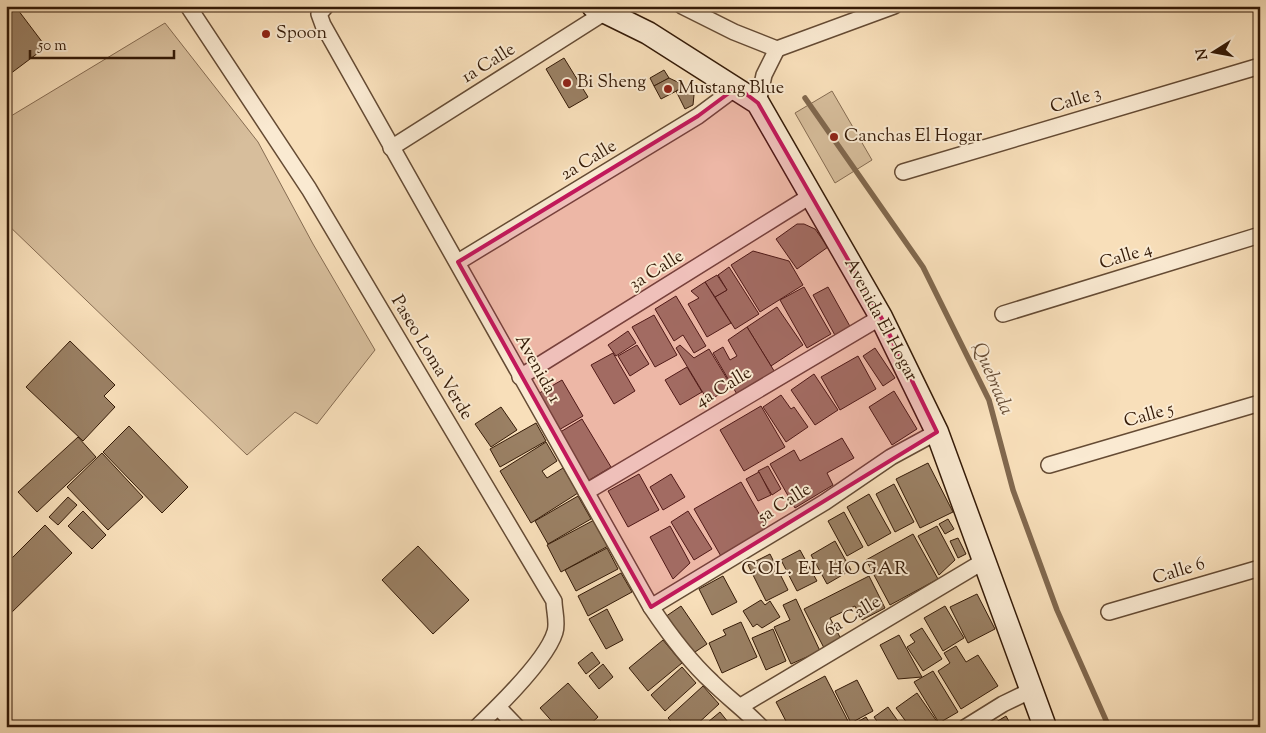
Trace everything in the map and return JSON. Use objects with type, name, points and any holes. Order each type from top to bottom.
[{"type":"street","name":"Paseo Loma Verde","points":[[188,6],[308,189],[554,601],[556,630],[547,651],[498,707],[477,727]]},
{"type":"street","name":"Avenida 1","points":[[326,6],[319,14],[323,25],[651,607],[672,640],[712,682],[741,706],[761,727]]},
{"type":"street","points":[[682,6],[734,32],[777,49],[894,6]]},
{"type":"street","name":"1a Calle","points":[[391,148],[600,9]]},
{"type":"street","name":"Avenida El Hogar","points":[[600,9],[648,33],[758,103],[881,317],[937,432],[1045,727]]},
{"type":"street","points":[[758,103],[764,75],[777,49]]},
{"type":"street","name":"Calle 3","points":[[903,172],[1260,66]]},
{"type":"street","name":"2a Calle","points":[[458,262],[698,116],[737,88]]},
{"type":"street","name":"3a Calle","points":[[520,377],[812,195]]},
{"type":"street","name":"Calle 4","points":[[1003,314],[1260,235]]},
{"type":"street","name":"4a Calle","points":[[586,492],[881,317]]},
{"type":"street","name":"Calle 5","points":[[1050,465],[1260,403]]},
{"type":"street","name":"5a Calle","points":[[651,607],[825,502],[891,457],[937,432]]},
{"type":"street","name":"6a Calle","points":[[741,706],[984,561]]},
{"type":"street","name":"Calle 6","points":[[1110,612],[1260,568]]},
{"type":"street","points":[[966,727],[1003,704],[1032,690]]},
{"type":"street","points":[[498,707],[518,727]]},
{"type":"highlighted area","points":[[737,87],[758,103],[881,317],[937,432],[651,607],[458,262],[698,116]]},
{"type":"shaded area","points":[[165,23],[258,142],[313,244],[375,350],[317,424],[295,412],[247,455],[6,223],[6,119]]},
{"type":"shaded area","name":"Canchas El Hogar","points":[[832,91],[872,160],[835,183],[795,113]]},
{"type":"building","points":[[6,6],[15,6],[46,47],[6,77]]},
{"type":"building","name":"Bi Sheng","points":[[564,58],[588,97],[569,108],[546,69]]},
{"type":"building","points":[[664,70],[669,78],[654,86],[650,78]]},
{"type":"building","name":"Mustang Blue","points":[[669,78],[686,86],[661,99],[654,86]]},
{"type":"building","points":[[686,86],[694,95],[693,105],[685,109],[676,91]]},
{"type":"building","points":[[797,224],[804,224],[815,229],[828,247],[797,269],[776,239]]},
{"type":"building","points":[[753,251],[789,261],[803,285],[760,312],[731,265]]},
{"type":"building","points":[[729,267],[759,314],[735,329],[715,297],[727,290],[718,275]]},
{"type":"building","points":[[717,275],[727,290],[715,297],[705,282]]},
{"type":"building","points":[[705,282],[731,323],[707,337],[688,304],[699,298],[691,291]]},
{"type":"building","points":[[804,287],[831,334],[807,348],[780,300]]},
{"type":"building","points":[[828,287],[852,330],[837,339],[813,295]]},
{"type":"building","points":[[676,296],[706,346],[694,353],[683,335],[674,341],[655,309]]},
{"type":"building","points":[[777,307],[803,345],[771,366],[747,327]]},
{"type":"building","points":[[654,315],[677,355],[655,367],[632,327]]},
{"type":"building","points":[[747,327],[776,374],[738,396],[713,353],[723,347],[730,360],[737,356],[728,340]]},
{"type":"building","points":[[628,331],[636,343],[616,356],[608,345]]},
{"type":"building","points":[[70,341],[115,385],[104,396],[115,407],[83,441],[26,387]]},
{"type":"building","points":[[637,345],[649,364],[630,376],[618,356]]},
{"type":"building","points":[[680,345],[694,358],[709,349],[732,387],[708,401],[676,348]]},
{"type":"building","points":[[875,348],[895,378],[883,386],[863,356]]},
{"type":"building","points":[[613,353],[635,391],[614,404],[591,365]]},
{"type":"building","points":[[858,356],[876,389],[840,410],[821,377]]},
{"type":"building","points":[[687,367],[702,392],[680,405],[665,380]]},
{"type":"building","points":[[814,374],[838,410],[815,425],[791,390]]},
{"type":"building","points":[[562,380],[583,416],[557,431],[536,395]]},
{"type":"building","points":[[894,391],[917,429],[892,445],[869,407]]},
{"type":"building","points":[[781,395],[791,409],[794,407],[808,427],[786,442],[763,407]]},
{"type":"building","points":[[761,406],[785,447],[744,471],[720,430]]},
{"type":"building","points":[[501,407],[517,430],[491,447],[475,424]]},
{"type":"building","points":[[582,419],[611,467],[586,482],[557,434]]},
{"type":"building","points":[[536,423],[546,441],[500,467],[490,449]]},
{"type":"building","points":[[129,426],[188,487],[162,513],[103,452]]},
{"type":"building","points":[[78,437],[96,457],[37,512],[18,492]]},
{"type":"building","points":[[842,438],[854,458],[827,473],[833,485],[795,508],[770,464],[794,450],[800,461]]},
{"type":"building","points":[[546,442],[557,461],[542,471],[547,478],[563,468],[578,493],[531,523],[500,471]]},
{"type":"building","points":[[102,453],[143,497],[108,530],[67,487]]},
{"type":"building","points":[[928,463],[953,512],[920,528],[896,479]]},
{"type":"building","points":[[768,466],[781,489],[772,495],[758,471]]},
{"type":"building","points":[[759,472],[771,495],[758,501],[746,479]]},
{"type":"building","points":[[639,474],[659,510],[628,527],[608,491]]},
{"type":"building","points":[[671,474],[685,497],[663,510],[650,487]]},
{"type":"building","points":[[741,482],[769,531],[722,558],[694,509]]},
{"type":"building","points":[[894,484],[914,522],[895,532],[876,494]]},
{"type":"building","points":[[869,494],[891,533],[868,546],[847,507]]},
{"type":"building","points":[[578,496],[591,519],[548,544],[535,521]]},
{"type":"building","points":[[68,497],[77,505],[58,525],[49,517]]},
{"type":"building","points":[[83,511],[106,535],[92,549],[68,526]]},
{"type":"building","points":[[688,511],[712,549],[694,560],[671,522]]},
{"type":"building","points":[[844,512],[863,547],[847,556],[828,521]]},
{"type":"building","points":[[596,519],[610,545],[561,572],[547,545]]},
{"type":"building","points":[[948,519],[954,529],[945,534],[939,524]]},
{"type":"building","points":[[45,525],[72,553],[6,618],[6,564]]},
{"type":"building","points":[[670,526],[690,563],[673,579],[650,537]]},
{"type":"building","points":[[937,526],[955,560],[939,575],[918,536]]},
{"type":"building","points":[[913,534],[938,579],[890,605],[866,560]]},
{"type":"building","points":[[958,538],[966,554],[958,558],[950,541]]},
{"type":"building","points":[[835,541],[851,570],[827,584],[811,555]]},
{"type":"building","points":[[418,546],[469,600],[433,634],[382,580]]},
{"type":"building","points":[[607,548],[618,569],[576,591],[565,570]]},
{"type":"building","points":[[800,550],[817,581],[797,591],[781,560]]},
{"type":"building","points":[[770,554],[788,590],[766,601],[748,565]]},
{"type":"building","points":[[621,573],[632,592],[588,616],[578,596]]},
{"type":"building","points":[[723,576],[737,602],[712,615],[699,589]]},
{"type":"building","points":[[869,576],[885,608],[862,620],[855,606],[830,618],[841,639],[824,648],[804,609]]},
{"type":"building","points":[[977,594],[995,629],[968,643],[950,607]]},
{"type":"building","points":[[796,599],[820,651],[791,664],[774,627],[790,620],[783,605]]},
{"type":"building","points":[[761,600],[765,605],[770,601],[780,617],[762,628],[757,624],[753,627],[743,611]]},
{"type":"building","points":[[681,606],[707,644],[692,654],[665,617]]},
{"type":"building","points":[[945,606],[964,638],[943,651],[924,618]]},
{"type":"building","points":[[607,609],[623,640],[606,649],[589,619]]},
{"type":"building","points":[[741,622],[757,657],[722,673],[709,643],[726,635],[723,630]]},
{"type":"building","points":[[922,628],[942,659],[923,671],[907,647],[915,642],[910,635]]},
{"type":"building","points":[[773,629],[786,661],[766,670],[752,638]]},
{"type":"building","points":[[899,635],[922,677],[898,679],[880,645]]},
{"type":"building","points":[[663,640],[682,663],[648,691],[629,668]]},
{"type":"building","points":[[956,646],[966,662],[978,655],[998,686],[961,709],[938,671],[950,663],[944,653]]},
{"type":"building","points":[[592,652],[600,663],[586,674],[578,663]]},
{"type":"building","points":[[603,664],[613,677],[599,689],[589,676]]},
{"type":"building","points":[[682,667],[696,683],[665,711],[651,695]]},
{"type":"building","points":[[933,671],[958,712],[939,723],[914,682]]},
{"type":"building","points":[[825,676],[848,721],[836,727],[789,727],[776,702]]},
{"type":"building","points":[[857,680],[873,711],[851,723],[835,691]]},
{"type":"building","points":[[568,683],[598,717],[587,727],[557,727],[540,708]]},
{"type":"building","points":[[703,686],[719,704],[694,727],[676,727],[668,718]]},
{"type":"building","points":[[917,693],[938,723],[932,727],[910,727],[896,708]]},
{"type":"building","points":[[888,707],[902,727],[881,727],[874,717]]},
{"type":"building","points":[[720,712],[732,727],[702,727]]},
{"type":"building","points":[[1006,716],[1012,727],[988,727]]},
{"type":"building","points":[[866,717],[872,727],[849,727]]},
{"type":"waterway","name":"Quebrada","points":[[805,98],[923,267],[989,400],[1013,490],[1057,610],[1109,727]]},
{"type":"place","name":"Spoon","points":[[266,34]]},
{"type":"place","name":"Bi Sheng","points":[[567,83]]},
{"type":"place","name":"Mustang Blue","points":[[668,89]]},
{"type":"place","name":"Canchas El Hogar","points":[[834,137]]},
{"type":"district","name":"COL. EL HOGAR","points":[[825,569]]}]
